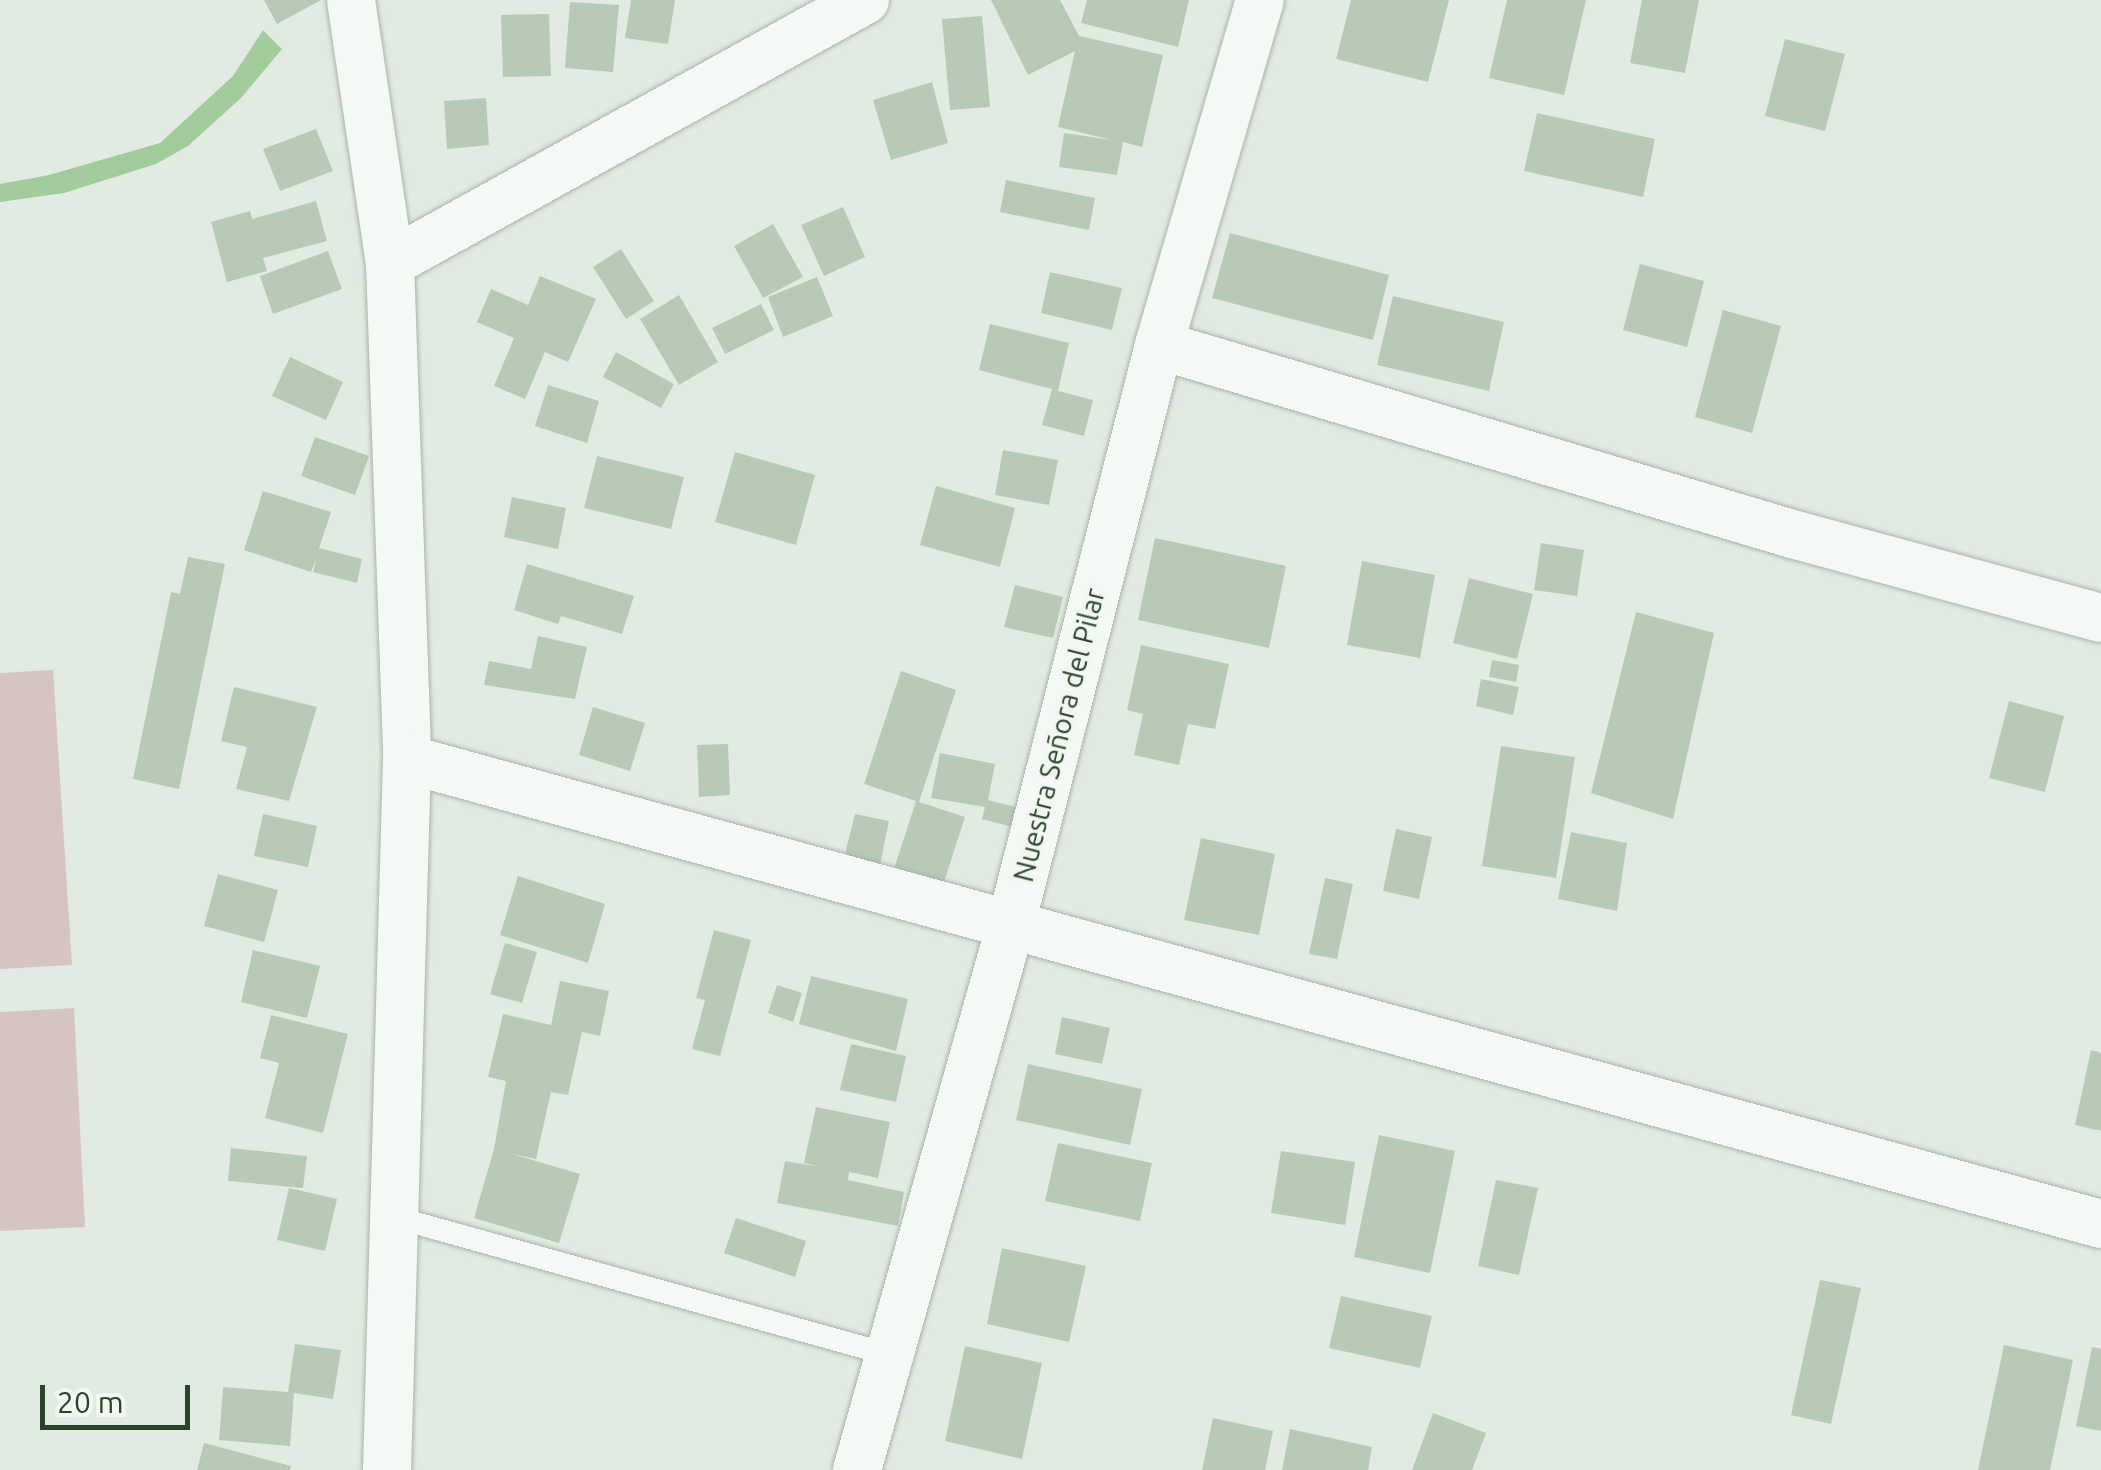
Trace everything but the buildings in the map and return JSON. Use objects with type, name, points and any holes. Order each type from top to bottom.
[{"type":"street","points":[[352,0],[390,263],[407,759],[387,1470]]},
{"type":"street","points":[[390,263],[865,0]]},
{"type":"street","name":"Nuestra Señora del Pilar","points":[[857,1470],[1010,924],[1158,345],[1260,0]]},
{"type":"street","points":[[1158,345],[1792,534],[2101,618]]},
{"type":"street","points":[[407,759],[2101,1224]]},
{"type":"lane","points":[[394,1217],[887,1354]]},
{"type":"shaded area","points":[[263,30],[282,49],[241,98],[188,146],[156,164],[64,193],[0,202],[0,184],[49,175],[160,143],[233,76]]},
{"type":"shaded area","points":[[53,670],[72,965],[0,969],[0,673]]},
{"type":"shaded area","points":[[74,1008],[85,1227],[0,1231],[0,1012]]}]
